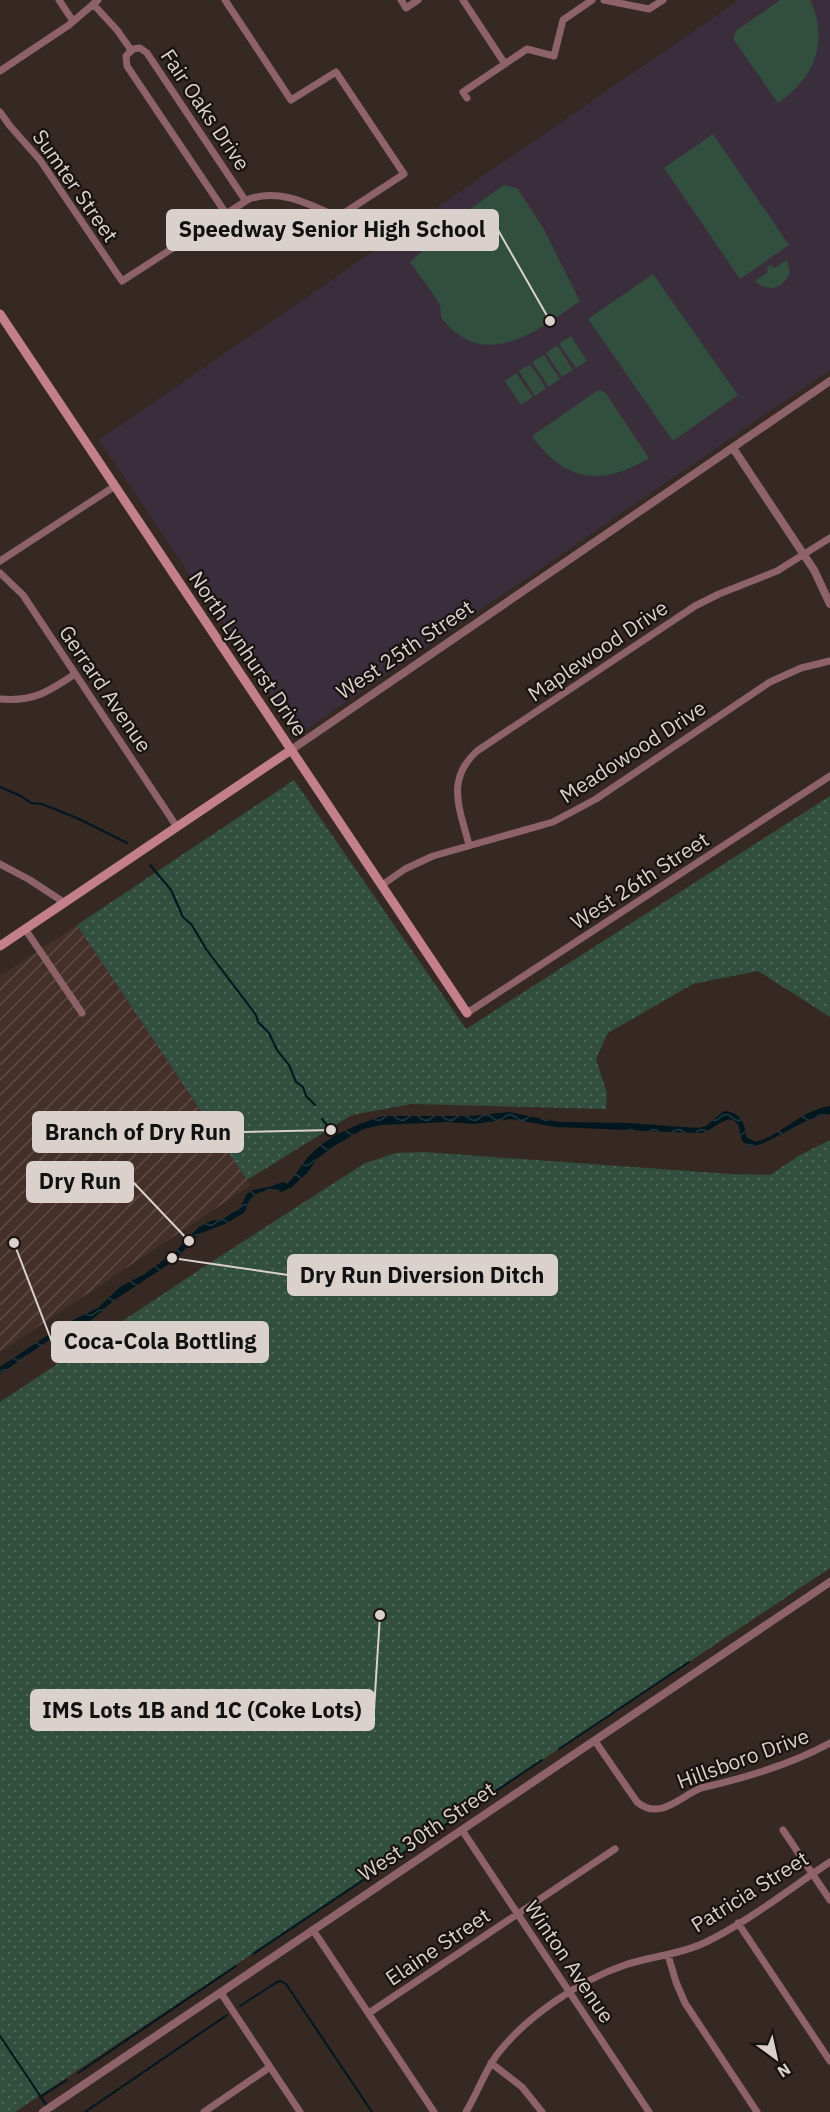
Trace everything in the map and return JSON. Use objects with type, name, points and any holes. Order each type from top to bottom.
[{"type":"main road","name":"North Lynhurst Drive","points":[[0,314],[467,1013]]},
{"type":"main road","name":"West 25th Street","points":[[0,946],[291,750]]},
{"type":"street","points":[[59,0],[73,21]]},
{"type":"street","points":[[225,0],[291,100],[336,72],[404,174],[338,217],[282,196],[264,195],[245,200],[225,212]]},
{"type":"street","points":[[401,0],[406,8],[418,0]]},
{"type":"street","points":[[463,0],[505,64]]},
{"type":"street","points":[[467,98],[463,92],[527,49],[554,56],[563,20],[592,0]]},
{"type":"street","points":[[604,0],[629,3],[649,9],[663,0]]},
{"type":"street","points":[[0,71],[73,21],[96,2]]},
{"type":"street","name":"Fair Oaks Drive","points":[[96,2],[131,50]]},
{"type":"street","name":"Fair Oaks Drive","points":[[225,212],[127,66],[126,56],[131,50],[140,48],[147,53],[245,200]]},
{"type":"street","name":"Sumter Street","points":[[0,112],[40,160],[122,281],[225,212]]},
{"type":"street","name":"West 25th Street","points":[[291,750],[830,381]]},
{"type":"street","points":[[733,448],[804,555],[820,581],[830,604]]},
{"type":"street","points":[[0,561],[115,486]]},
{"type":"street","name":"Maplewood Drive","points":[[469,846],[457,796],[457,784],[464,765],[477,751],[699,604],[769,575],[830,537]]},
{"type":"street","name":"Gerrard Avenue","points":[[0,573],[23,596],[177,827]]},
{"type":"street","name":"Meadowood Drive","points":[[382,885],[405,869],[429,858],[535,828],[576,810],[770,682],[801,668],[830,661]]},
{"type":"street","points":[[0,699],[24,699],[39,696],[75,674]]},
{"type":"street","name":"West 26th Street","points":[[467,1013],[830,776]]},
{"type":"street","points":[[0,864],[65,903]]},
{"type":"street","points":[[25,929],[82,1013]]},
{"type":"street","name":"West 30th Street","points":[[47,2110],[830,1582]]},
{"type":"street","name":"Hillsboro Drive","points":[[595,1741],[637,1802],[647,1808],[659,1810],[670,1807],[701,1788],[792,1762],[830,1743]]},
{"type":"street","name":"Winton Avenue","points":[[462,1830],[649,2112]]},
{"type":"street","points":[[783,1830],[830,1900]]},
{"type":"street","name":"Elaine Street","points":[[369,2013],[615,1849]]},
{"type":"street","name":"Patricia Street","points":[[466,2112],[491,2063],[505,2044],[527,2022],[570,1992],[616,1968],[668,1955],[705,1942],[830,1862]]},
{"type":"street","points":[[738,1923],[830,2061]]},
{"type":"street","points":[[313,1930],[434,2112]]},
{"type":"street","points":[[668,1955],[677,1986],[688,2010],[757,2112]]},
{"type":"street","points":[[221,1993],[300,2112]]},
{"type":"street","points":[[491,2063],[522,2087],[542,2112]]},
{"type":"street","points":[[204,2112],[270,2067]]},
{"type":"shaded area","points":[[739,0],[830,0],[830,370],[298,735],[99,440]]},
{"type":"shaded area","points":[[77,925],[251,1185],[0,1352],[0,976]]},
{"type":"green space","points":[[780,0],[810,0],[816,15],[818,44],[815,58],[801,82],[778,103],[733,39],[736,31]]},
{"type":"green space","points":[[713,134],[789,245],[740,279],[664,168]]},
{"type":"green space","points":[[504,185],[517,188],[542,226],[580,301],[548,323],[513,341],[495,345],[477,343],[460,336],[443,320],[439,303],[410,262],[466,212]]},
{"type":"green space","points":[[787,260],[790,272],[780,285],[770,288],[755,281],[768,272],[766,268],[771,265],[774,268]]},
{"type":"green space","points":[[653,274],[738,395],[673,441],[588,319]]},
{"type":"green space","points":[[571,336],[587,361],[576,368],[559,344]]},
{"type":"green space","points":[[557,345],[573,370],[562,377],[546,353]]},
{"type":"green space","points":[[544,355],[560,379],[549,387],[532,362]]},
{"type":"green space","points":[[530,364],[546,388],[535,396],[519,371]]},
{"type":"green space","points":[[516,373],[533,397],[521,405],[505,381]]},
{"type":"green space","points":[[598,390],[605,392],[649,458],[632,467],[600,476],[571,471],[557,463],[532,436]]},
{"type":"green space","points":[[294,780],[466,1029],[830,796],[830,1017],[758,971],[693,984],[608,1033],[596,1059],[607,1093],[606,1109],[412,1104],[352,1115],[247,1180],[77,925]]},
{"type":"green space","points":[[830,1140],[830,1568],[15,2112],[0,2112],[0,1402],[365,1163],[396,1153],[424,1152],[770,1175],[800,1155]]},
{"type":"water","points":[[830,1106],[830,1114],[810,1119],[752,1147],[743,1142],[739,1127],[733,1120],[721,1123],[706,1132],[698,1133],[556,1127],[511,1119],[473,1124],[448,1122],[381,1125],[364,1129],[318,1158],[307,1173],[292,1187],[281,1192],[277,1189],[256,1194],[250,1200],[245,1212],[227,1223],[199,1234],[175,1260],[113,1301],[88,1323],[59,1333],[0,1374],[0,1367],[65,1324],[98,1308],[120,1287],[143,1275],[175,1252],[199,1227],[211,1221],[223,1219],[240,1208],[247,1194],[253,1190],[283,1182],[287,1184],[308,1158],[327,1141],[345,1130],[374,1119],[384,1116],[470,1116],[509,1112],[559,1122],[628,1123],[698,1128],[706,1126],[724,1111],[738,1116],[743,1122],[746,1137],[756,1142],[775,1134],[810,1112]]},
{"type":"waterway","points":[[0,787],[31,803],[42,804],[77,818],[127,843]]},
{"type":"waterway","points":[[150,865],[171,890],[183,917],[192,925],[206,949],[256,1015],[258,1022],[269,1033],[277,1050],[289,1065],[296,1082],[303,1087],[306,1096],[315,1105]]},
{"type":"waterway","points":[[322,1119],[331,1130],[341,1136]]},
{"type":"waterway","points":[[559,1749],[689,1662]]},
{"type":"waterway","points":[[253,1954],[542,1760]]},
{"type":"waterway","points":[[78,2073],[236,1966]]},
{"type":"waterway","points":[[240,2006],[277,1982],[281,1981],[286,1984],[372,2112]]},
{"type":"waterway","points":[[85,2112],[227,2015]]},
{"type":"waterway","points":[[0,2036],[51,2112]]},
{"type":"waterway","points":[[40,2097],[67,2080]]},
{"type":"place","name":"Speedway Senior High School","points":[[550,321]]},
{"type":"place","name":"Branch of Dry Run","points":[[331,1130]]},
{"type":"place","name":"Dry Run","points":[[189,1241]]},
{"type":"place","name":"Coca-Cola Bottling","points":[[14,1243]]},
{"type":"place","name":"Dry Run Diversion Ditch","points":[[172,1258]]},
{"type":"place","name":"IMS Lots 1B and 1C (Coke Lots)","points":[[380,1615]]}]
